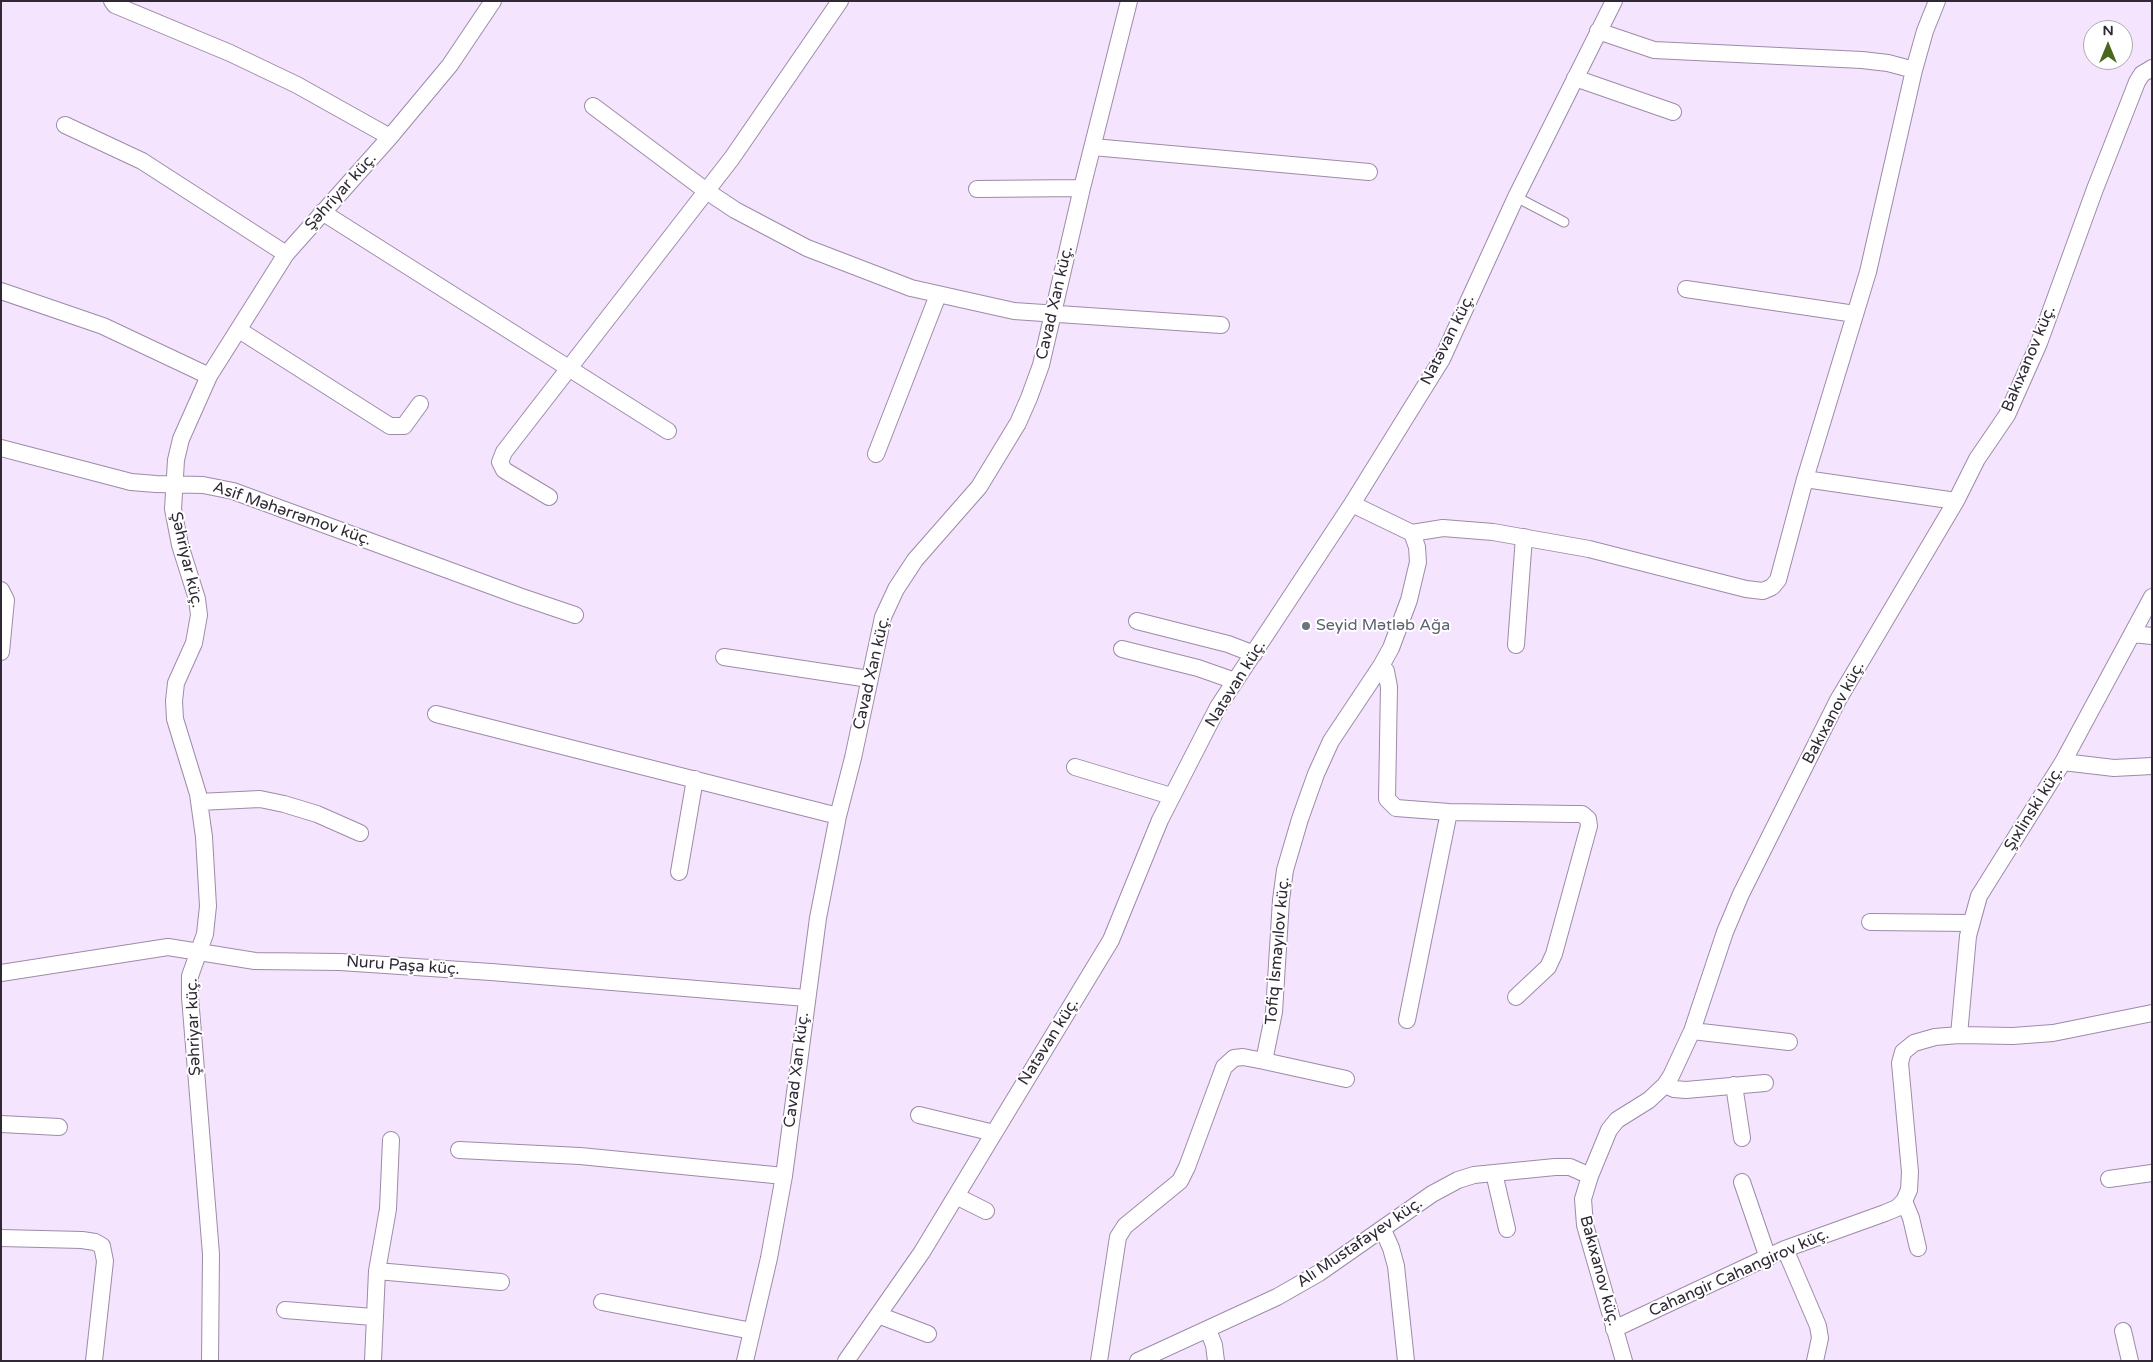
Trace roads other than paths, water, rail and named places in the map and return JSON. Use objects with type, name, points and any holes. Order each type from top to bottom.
[{"type":"street","points":[[112,1],[298,85],[390,137]]},
{"type":"street","name":"Şəhriyar küç.","points":[[210,1361],[210,1254],[190,997],[190,976],[205,934],[208,906],[204,837],[199,802],[175,719],[176,683],[194,643],[199,615],[197,599],[180,545],[173,509],[176,460],[181,439],[209,376],[286,254],[390,137],[450,65],[493,1]]},
{"type":"street","points":[[549,497],[504,470],[500,462],[504,452],[570,369],[705,190],[732,158],[840,1]]},
{"type":"street","name":"Cavad Xan küç.","points":[[745,1361],[769,1258],[784,1176],[818,918],[838,816],[853,758],[883,617],[896,589],[915,560],[979,487],[1018,423],[1041,365],[1082,188],[1129,1]]},
{"type":"street","name":"Natəvan küç.","points":[[846,1361],[922,1252],[1111,940],[1145,854],[1171,796],[1218,707],[1352,504],[1446,350],[1516,197],[1614,1]]},
{"type":"street","points":[[1352,504],[1412,533],[1443,528],[1493,532],[1589,549],[1746,590],[1763,591],[1772,587],[1778,580],[1868,272],[1914,70],[1925,31],[1937,1]]},
{"type":"street","points":[[1598,31],[1654,50],[1862,60],[1888,62],[1914,70]]},
{"type":"street","name":"Bakıxanov küç.","points":[[1624,1361],[1582,1210],[1583,1199],[1590,1176],[1609,1130],[1618,1120],[1649,1100],[1665,1085],[1692,1031],[1725,932],[1741,894],[1838,700],[1956,501],[1977,459],[2011,406],[2039,343],[2095,189],[2137,82],[2142,74],[2152,68]]},
{"type":"street","points":[[1575,78],[1673,112]]},
{"type":"street","points":[[593,106],[705,190],[735,210],[807,248],[911,288],[1014,312],[1221,325]]},
{"type":"street","points":[[65,125],[142,161],[286,254]]},
{"type":"street","points":[[1093,147],[1369,172]]},
{"type":"street","points":[[977,189],[1082,188]]},
{"type":"street","points":[[322,212],[668,430]]},
{"type":"street","points":[[1686,289],[1855,314]]},
{"type":"street","points":[[1,291],[102,326],[209,376]]},
{"type":"street","points":[[876,454],[938,295]]},
{"type":"street","points":[[238,330],[390,426],[404,426],[420,404]]},
{"type":"street","name":"Asif Məhərrəmov küç.","points":[[1,448],[131,482],[203,485],[233,491],[575,615]]},
{"type":"street","points":[[1806,479],[1956,501]]},
{"type":"street","name":"Tofiq İsmayılov küç.","points":[[1264,1061],[1275,1005],[1281,900],[1285,870],[1316,774],[1331,741],[1381,666],[1401,624],[1418,562],[1417,547],[1412,533]]},
{"type":"street","points":[[1516,646],[1524,537]]},
{"type":"street","points":[[1,590],[6,600],[1,652]]},
{"type":"street","name":"Şıxlinski küç.","points":[[1959,1035],[1970,923],[1979,896],[2063,762],[2152,597]]},
{"type":"street","points":[[1137,620],[1228,644],[1254,654]]},
{"type":"street","points":[[2132,634],[2152,636]]},
{"type":"street","points":[[1122,649],[1198,668],[1235,681]]},
{"type":"street","points":[[724,657],[869,679]]},
{"type":"street","points":[[1381,666],[1386,671],[1389,686],[1387,799],[1396,808],[1450,812],[1582,814],[1588,819],[1590,826],[1554,954],[1548,967],[1516,997]]},
{"type":"street","points":[[436,714],[838,816]]},
{"type":"street","points":[[2063,762],[2114,768],[2152,766]]},
{"type":"street","points":[[1075,767],[1171,796]]},
{"type":"street","points":[[678,872],[695,780]]},
{"type":"street","points":[[199,802],[240,799],[268,801],[317,814],[360,832]]},
{"type":"street","points":[[1407,1020],[1450,812]]},
{"type":"street","points":[[1870,922],[1970,923]]},
{"type":"street","name":"Nuru Paşa küç.","points":[[1,973],[168,947],[255,961],[340,962],[492,972],[806,998]]},
{"type":"street","points":[[1918,1248],[1911,1218],[1904,1201],[1909,1190],[1910,1172],[1900,1063],[1903,1052],[1914,1043],[1935,1038],[1959,1035],[2013,1036],[2053,1033],[2152,1013]]},
{"type":"street","points":[[1692,1031],[1789,1042]]},
{"type":"street","points":[[1099,1361],[1118,1237],[1125,1226],[1180,1181],[1224,1067],[1234,1058],[1243,1056],[1346,1079]]},
{"type":"street","points":[[1665,1085],[1674,1089],[1686,1090],[1765,1083]]},
{"type":"street","points":[[1734,1085],[1742,1138]]},
{"type":"street","points":[[919,1115],[994,1133]]},
{"type":"street","points":[[1,1124],[59,1128]]},
{"type":"street","points":[[372,1361],[376,1271],[388,1209],[391,1140]]},
{"type":"street","points":[[459,1150],[580,1156],[784,1176]]},
{"type":"street","name":"Alı Mustafayev küç.","points":[[1138,1361],[1277,1297],[1319,1273],[1432,1194],[1458,1180],[1474,1175],[1570,1167],[1590,1176]]},
{"type":"street","points":[[1494,1173],[1507,1229]]},
{"type":"street","points":[[2109,1179],[2152,1173]]},
{"type":"street","points":[[1742,1182],[1768,1258]]},
{"type":"street","points":[[956,1196],[986,1211]]},
{"type":"street","name":"Cahangir Cahangirov küç.","points":[[1614,1329],[1785,1250],[1897,1208],[1904,1201]]},
{"type":"street","points":[[1383,1230],[1396,1266],[1406,1361]]},
{"type":"street","points":[[1,1238],[82,1240],[95,1242],[102,1246],[106,1262],[94,1361]]},
{"type":"street","points":[[1785,1250],[1818,1326],[1820,1338],[1815,1361]]},
{"type":"street","points":[[376,1271],[501,1282]]},
{"type":"street","points":[[602,1302],[752,1331]]},
{"type":"street","points":[[285,1310],[373,1318]]},
{"type":"street","points":[[878,1316],[928,1334]]},
{"type":"street","points":[[1208,1330],[1214,1345],[1216,1361]]},
{"type":"street","points":[[2123,1331],[2130,1361]]},
{"type":"lane","points":[[1516,197],[1564,222]]},
{"type":"place","name":"Seyid Mətləb Ağa","points":[[1306,626]]}]
